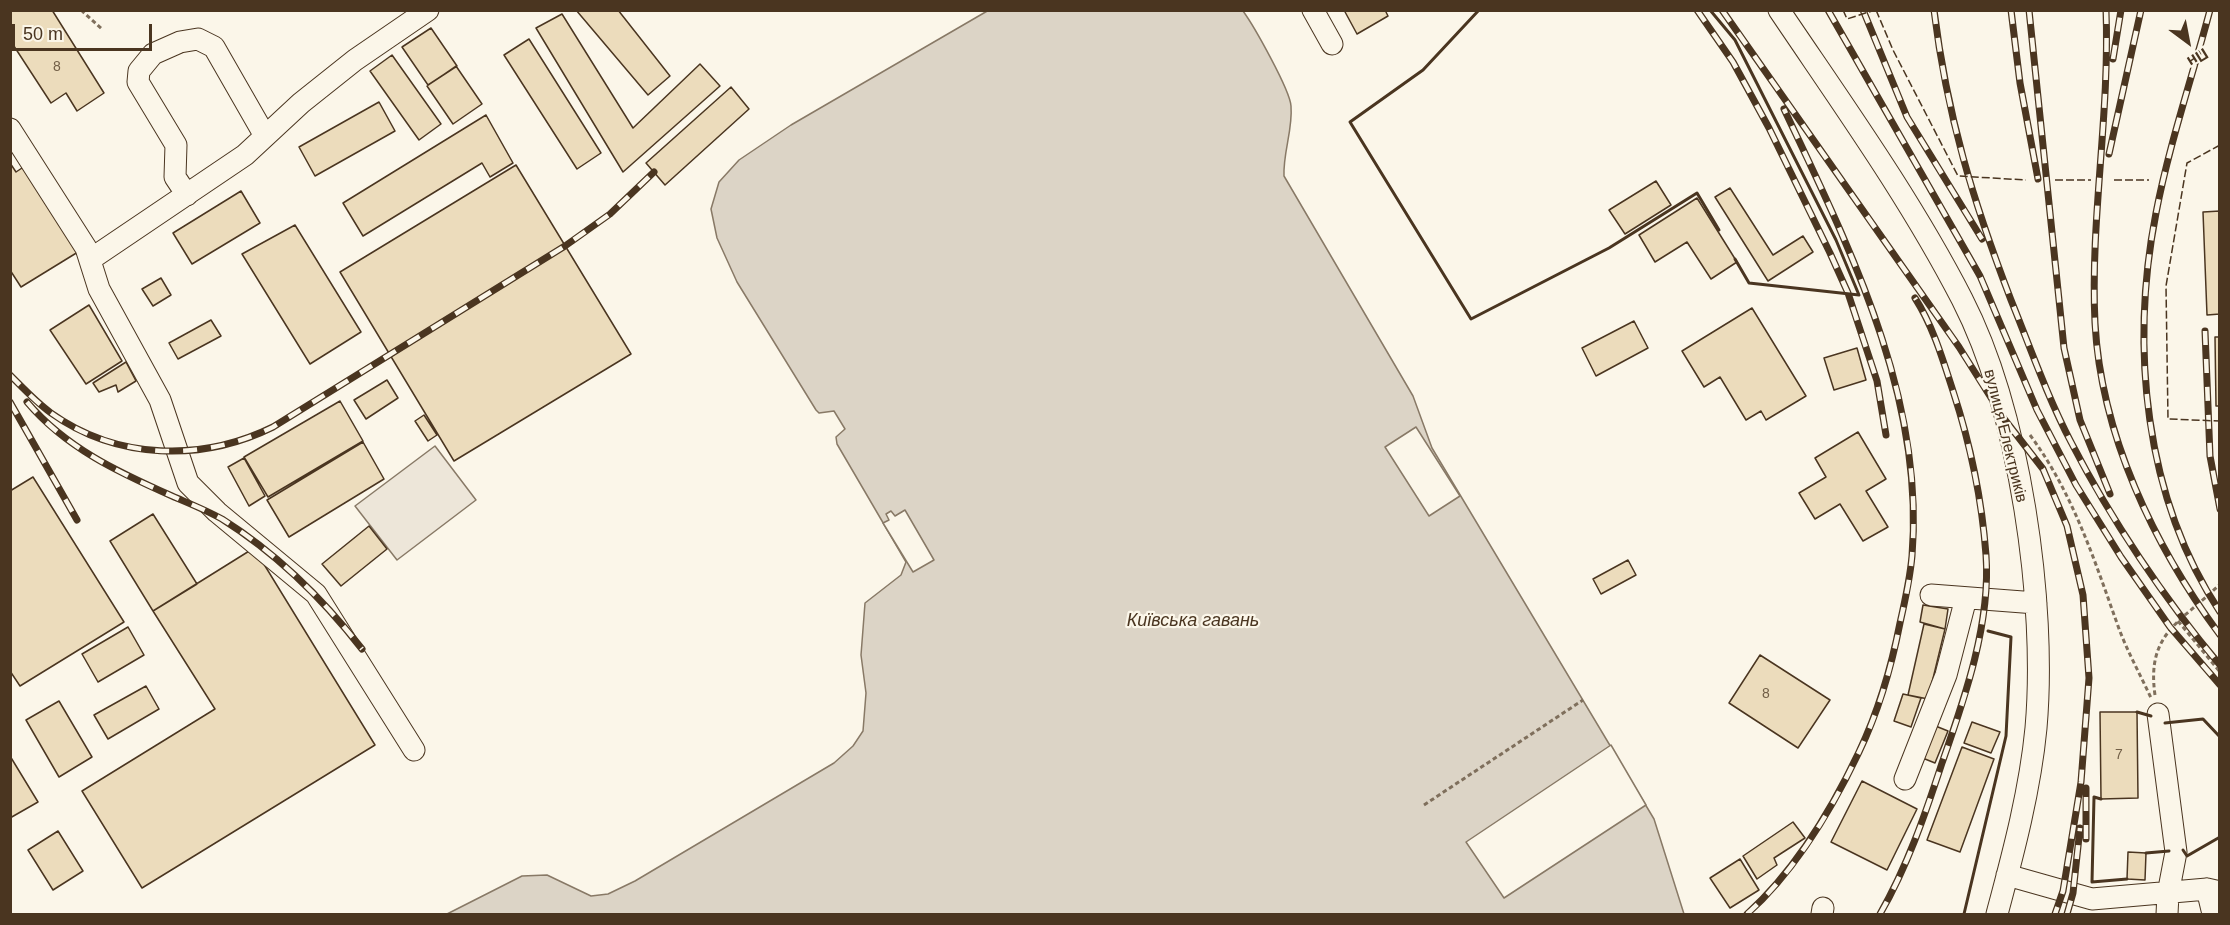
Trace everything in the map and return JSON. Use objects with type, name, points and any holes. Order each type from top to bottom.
[{"type":"street","points":[[91,259],[245,155],[264,136],[355,60],[428,10]]},
{"type":"street","points":[[1312,10],[1332,44]]},
{"type":"street","name":"вулиця Електриків","points":[[1779,10],[1918,221],[1963,301],[1992,374],[2005,420],[2016,468],[2039,633],[2036,729],[2007,875],[1996,915]]},
{"type":"street","points":[[188,195],[175,177],[176,145],[138,82],[139,71],[153,54],[180,42],[198,39],[214,47],[264,136]]},
{"type":"street","points":[[10,129],[86,248],[99,289],[160,400],[188,483],[217,512],[316,594],[414,750]]},
{"type":"street","points":[[1930,595],[2036,603]]},
{"type":"street","points":[[1905,779],[1946,675],[1966,598]]},
{"type":"street","points":[[2158,714],[2176,852],[2168,904]]},
{"type":"street","points":[[2007,875],[2092,899],[2168,904],[2214,891],[2213,915]]},
{"type":"path","points":[[81,10],[103,30]]},
{"type":"path","points":[[2026,428],[2051,463],[2082,525],[2119,628],[2158,714]]},
{"type":"path","points":[[2158,714],[2153,679],[2158,646],[2170,627],[2220,584]]},
{"type":"path","points":[[2178,621],[2220,672]]},
{"type":"path","points":[[1424,805],[1583,700]]},
{"type":"shaded area","points":[[435,446],[476,500],[397,560],[355,506]]},
{"type":"water","name":"Київська гавань","points":[[989,10],[1243,11],[1271,58],[1291,106],[1284,176],[1413,396],[1432,448],[1654,819],[1684,914],[447,914],[522,876],[547,875],[591,896],[608,894],[635,881],[834,763],[853,746],[863,731],[866,693],[861,655],[865,603],[901,575],[906,562],[837,444],[836,437],[845,429],[834,411],[819,413],[816,410],[737,282],[717,238],[711,209],[719,182],[739,160],[791,125]]},
{"type":"pier","points":[[1416,427],[1460,496],[1429,516],[1385,447]]},
{"type":"pier","points":[[905,510],[934,560],[913,572],[883,523],[889,520],[886,514],[891,511],[895,516]]},
{"type":"pier","points":[[1611,745],[1646,805],[1504,898],[1466,842]]},
{"type":"building","points":[[10,10],[52,10],[104,93],[77,111],[66,93],[51,103],[10,40]]},
{"type":"building","points":[[576,10],[618,10],[670,76],[648,95]]},
{"type":"building","points":[[1344,10],[1385,10],[1388,16],[1357,34]]},
{"type":"building","points":[[562,14],[633,128],[700,64],[720,86],[623,172],[536,28]]},
{"type":"building","points":[[431,28],[457,66],[428,85],[402,47]]},
{"type":"building","points":[[529,39],[601,153],[577,169],[504,55]]},
{"type":"building","points":[[392,55],[441,124],[419,140],[370,71]]},
{"type":"building","points":[[456,66],[482,104],[453,124],[427,86]]},
{"type":"building","points":[[731,87],[749,109],[665,185],[646,163]]},
{"type":"building","points":[[379,102],[395,131],[315,176],[299,147]]},
{"type":"building","points":[[486,115],[513,163],[490,177],[482,163],[363,236],[343,203]]},
{"type":"building","points":[[10,163],[16,172],[25,166],[78,252],[21,287],[10,270]]},
{"type":"building","points":[[516,165],[631,354],[454,461],[340,272]]},
{"type":"building","points":[[1656,181],[1671,205],[1625,234],[1609,210]]},
{"type":"building","points":[[1730,188],[1773,255],[1803,236],[1813,252],[1768,281],[1715,197]]},
{"type":"building","points":[[241,191],[260,223],[192,264],[173,233]]},
{"type":"building","points":[[1697,198],[1737,262],[1711,279],[1687,242],[1655,262],[1639,235]]},
{"type":"building","points":[[2220,211],[2220,314],[2207,315],[2203,212]]},
{"type":"building","points":[[295,225],[361,332],[310,364],[242,254]]},
{"type":"building","points":[[161,278],[171,295],[153,306],[142,289]]},
{"type":"building","points":[[89,305],[122,361],[86,384],[50,330]]},
{"type":"building","points":[[1752,308],[1806,396],[1766,420],[1761,411],[1746,420],[1720,377],[1704,387],[1682,351]]},
{"type":"building","points":[[211,320],[221,336],[178,359],[169,343]]},
{"type":"building","points":[[1634,321],[1648,348],[1596,376],[1582,348]]},
{"type":"building","points":[[2215,337],[2220,337],[2220,406],[2216,406]]},
{"type":"building","points":[[1857,348],[1866,380],[1834,390],[1824,358]]},
{"type":"building","points":[[126,362],[136,381],[118,392],[116,385],[99,392],[93,383]]},
{"type":"building","points":[[387,380],[398,398],[366,419],[354,400]]},
{"type":"building","points":[[340,401],[363,441],[268,497],[244,457]]},
{"type":"building","points":[[424,415],[437,435],[428,441],[415,421]]},
{"type":"building","points":[[1858,432],[1886,479],[1866,491],[1888,527],[1863,541],[1840,504],[1815,519],[1799,493],[1826,477],[1815,458]]},
{"type":"building","points":[[363,442],[384,479],[289,537],[267,500]]},
{"type":"building","points":[[244,458],[265,496],[249,506],[228,467]]},
{"type":"building","points":[[33,477],[124,622],[20,686],[10,671],[10,491]]},
{"type":"building","points":[[153,514],[197,584],[153,611],[110,541]]},
{"type":"building","points":[[369,526],[387,549],[341,586],[322,564]]},
{"type":"building","points":[[254,548],[375,745],[142,888],[82,791],[215,709],[153,611]]},
{"type":"building","points":[[1628,560],[1636,575],[1601,594],[1593,579]]},
{"type":"building","points":[[1923,605],[1948,609],[1945,629],[1920,622]]},
{"type":"building","points":[[1924,624],[1945,629],[1928,699],[1908,695]]},
{"type":"building","points":[[128,627],[144,655],[98,682],[82,654]]},
{"type":"building","points":[[1760,655],[1830,700],[1798,748],[1729,703]]},
{"type":"building","points":[[146,686],[159,709],[108,739],[94,715]]},
{"type":"building","points":[[1903,694],[1921,698],[1911,727],[1894,721]]},
{"type":"building","points":[[59,701],[92,757],[59,777],[26,720]]},
{"type":"building","points":[[2100,712],[2137,712],[2138,798],[2101,799]]},
{"type":"building","points":[[1972,722],[2000,732],[1991,753],[1964,743]]},
{"type":"building","points":[[1933,725],[1948,731],[1935,763],[1920,757]]},
{"type":"building","points":[[1962,747],[1994,759],[1960,852],[1927,840]]},
{"type":"building","points":[[10,756],[38,802],[10,818]]},
{"type":"building","points":[[1862,781],[1917,809],[1887,870],[1831,842]]},
{"type":"building","points":[[1793,822],[1805,838],[1774,858],[1777,865],[1757,879],[1743,856]]},
{"type":"building","points":[[58,831],[83,871],[53,890],[28,850]]},
{"type":"building","points":[[2128,852],[2146,853],[2145,880],[2127,879]]},
{"type":"building","points":[[1740,859],[1759,890],[1730,908],[1710,878]]},
{"type":"railway","points":[[1697,10],[1733,62],[1769,128],[1848,293],[1877,381],[1886,435]]},
{"type":"railway","points":[[1722,10],[1959,347],[2005,420],[2043,469],[2067,526],[2083,595],[2089,678],[2081,782],[2063,891],[2055,914]]},
{"type":"railway","points":[[1828,10],[1980,276],[2037,410],[2076,485],[2121,557],[2170,627],[2220,685]]},
{"type":"railway","points":[[1863,10],[1907,117],[1982,239]]},
{"type":"railway","points":[[1934,10],[1946,86],[1973,193],[2011,300],[2054,407],[2086,471],[2121,529],[2159,586],[2220,665]]},
{"type":"railway","points":[[2011,10],[2020,83],[2038,179]]},
{"type":"railway","points":[[2029,10],[2064,348],[2080,420],[2110,494]]},
{"type":"railway","points":[[2106,10],[2105,89],[2094,284],[2099,365],[2108,406],[2135,488],[2173,564],[2220,635]]},
{"type":"railway","points":[[2113,59],[2121,10]]},
{"type":"railway","points":[[2109,154],[2141,10]]},
{"type":"railway","points":[[2210,10],[2161,188],[2148,264],[2144,315],[2145,367],[2150,419],[2159,470],[2174,520],[2194,567],[2220,612]]},
{"type":"railway","points":[[1747,914],[1765,897],[1811,839],[1837,796],[1859,752],[1873,721],[1888,673],[1912,556],[1913,497],[1907,439],[1895,382],[1878,325],[1857,270],[1784,109]]},
{"type":"railway","points":[[10,375],[51,413],[77,429],[104,440],[160,451],[218,446],[246,438],[273,427],[565,246],[610,214],[654,172]]},
{"type":"railway","points":[[1880,914],[1915,840],[1959,714],[1980,635],[1986,581],[1982,514],[1965,431],[1937,343],[1915,298]]},
{"type":"railway","points":[[2205,331],[2210,456],[2220,509]]},
{"type":"railway","points":[[10,402],[77,520]]},
{"type":"railway","points":[[27,402],[59,433],[94,457],[132,478],[222,519],[242,532],[298,578],[362,649]]},
{"type":"railway","points":[[2086,788],[2086,839]]},
{"type":"railway","points":[[2067,914],[2073,893],[2080,828]]},
{"type":"fence","points":[[1843,10],[1847,19],[1875,10]]},
{"type":"fence","points":[[1876,10],[1893,50],[1958,176],[2026,180]]},
{"type":"fence","points":[[2220,145],[2187,163],[2166,286],[2168,419],[2220,421]]},
{"type":"fence","points":[[2055,180],[2091,180]]},
{"type":"fence","points":[[2114,180],[2149,180]]},
{"type":"wall","points":[[1479,10],[1423,70],[1350,122],[1471,319],[1609,248],[1697,193],[1719,230]]},
{"type":"wall","points":[[1710,10],[1735,40],[1836,240],[1859,295],[1749,283],[1735,259]]},
{"type":"wall","points":[[1964,914],[2006,736],[2011,637],[1988,631]]},
{"type":"wall","points":[[2137,712],[2151,716]]},
{"type":"wall","points":[[2165,723],[2203,719],[2220,737]]},
{"type":"wall","points":[[2101,799],[2094,797],[2092,882],[2127,879]]},
{"type":"wall","points":[[2183,850],[2187,856],[2220,837]]},
{"type":"wall","points":[[2146,853],[2169,851]]}]
